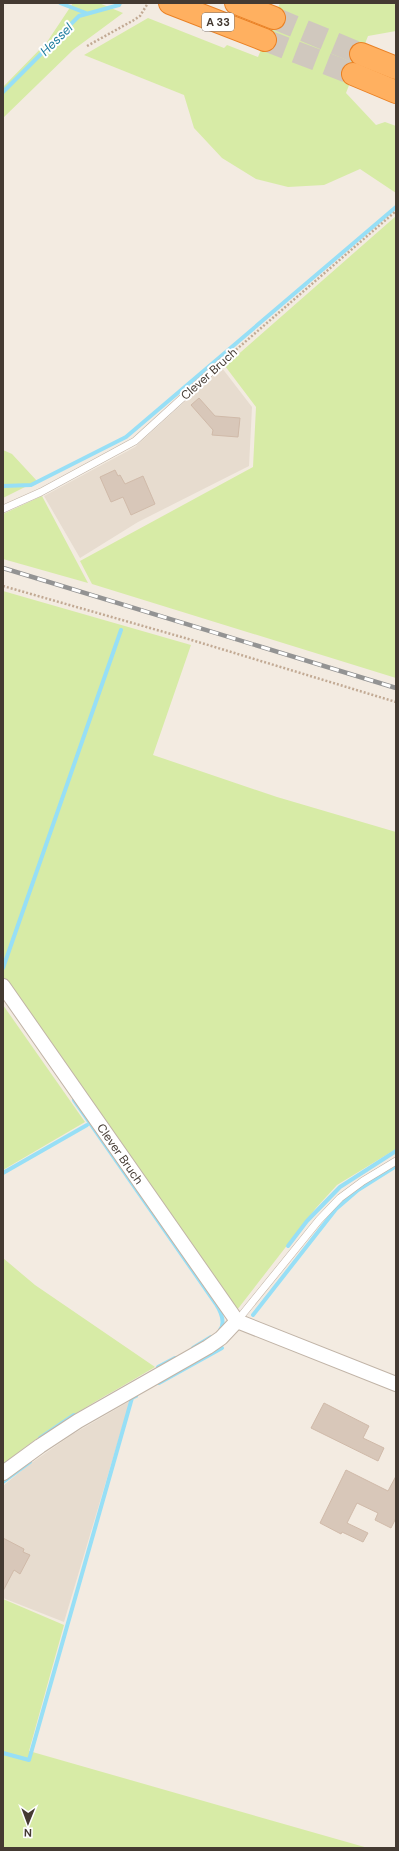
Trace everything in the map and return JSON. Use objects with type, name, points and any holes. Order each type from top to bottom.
[{"type":"highway","name":"A 33","points":[[170,3],[265,40]]},
{"type":"highway","name":"A 33","points":[[236,3],[274,18]]},
{"type":"highway","points":[[361,54],[396,68]]},
{"type":"highway","points":[[353,74],[396,92]]},
{"type":"street","name":"Clever Bruch","points":[[3,986],[237,1321]]},
{"type":"street","points":[[3,1474],[40,1446],[78,1421],[208,1348],[222,1338],[237,1321],[396,1384]]},
{"type":"lane","name":"Clever Bruch","points":[[3,509],[41,492],[135,441],[223,361]]},
{"type":"lane","points":[[237,1321],[319,1220],[340,1198],[364,1180],[396,1161]]},
{"type":"path","points":[[87,46],[140,16],[148,3]]},
{"type":"path","name":"Clever Bruch","points":[[223,361],[396,210]]},
{"type":"path","points":[[3,586],[185,638],[396,702]]},
{"type":"shaded area","points":[[222,368],[252,407],[249,466],[138,522],[80,558],[44,496],[135,447]]},
{"type":"shaded area","points":[[130,1401],[64,1622],[3,1598],[3,1486],[27,1466],[73,1434]]},
{"type":"green space","points":[[73,3],[99,3],[123,13],[73,50],[3,118],[3,87],[47,42]]},
{"type":"green space","points":[[280,3],[396,3],[396,31],[368,36],[346,93],[376,125],[385,122],[396,126],[396,193],[360,169],[324,185],[288,187],[256,179],[222,158],[194,128],[184,95],[84,55],[148,18],[224,48],[227,45],[258,57]]},
{"type":"green space","points":[[396,216],[396,678],[92,584],[80,561],[253,467],[256,407],[225,366]]},
{"type":"green space","points":[[3,450],[12,454],[37,481],[3,498]]},
{"type":"green space","points":[[42,496],[88,583],[3,559],[3,514]]},
{"type":"green space","points":[[3,591],[191,645],[153,755],[277,797],[396,832],[396,1149],[337,1185],[316,1208],[237,1310],[3,977]]},
{"type":"green space","points":[[3,1005],[85,1122],[3,1170]]},
{"type":"green space","points":[[3,1258],[35,1285],[155,1367],[57,1425],[3,1465]]},
{"type":"green space","points":[[3,1599],[64,1625],[29,1751],[368,1848],[3,1848]]},
{"type":"building","points":[[199,398],[215,416],[240,418],[238,437],[212,435],[213,430],[191,405]]},
{"type":"building","points":[[115,470],[125,484],[143,476],[155,504],[131,515],[123,497],[111,502],[100,477]]},
{"type":"building","points":[[324,1403],[369,1426],[363,1438],[384,1448],[378,1461],[311,1428]]},
{"type":"building","points":[[346,1470],[388,1491],[396,1476],[396,1518],[391,1528],[375,1520],[378,1513],[357,1503],[347,1523],[368,1533],[363,1542],[342,1532],[341,1534],[320,1523]]},
{"type":"building","points":[[3,1538],[24,1549],[23,1552],[30,1555],[20,1574],[14,1570],[3,1591]]},
{"type":"waterway","points":[[60,3],[86,13]]},
{"type":"waterway","name":"Hessel","points":[[3,92],[79,16],[119,5],[120,3]]},
{"type":"waterway","points":[[3,486],[31,485],[126,437],[396,207]]},
{"type":"waterway","points":[[3,968],[121,630]]},
{"type":"waterway","points":[[74,1100],[216,1304],[223,1320],[220,1330]]},
{"type":"waterway","points":[[3,1173],[87,1125]]},
{"type":"waterway","points":[[288,1246],[307,1221],[340,1187],[396,1151]]},
{"type":"waterway","points":[[253,1315],[336,1209],[358,1190],[396,1166]]},
{"type":"waterway","points":[[193,1348],[211,1337]]},
{"type":"waterway","points":[[159,1383],[222,1348]]},
{"type":"waterway","points":[[158,1367],[175,1358]]},
{"type":"waterway","points":[[3,1753],[29,1760],[132,1398],[136,1396]]},
{"type":"waterway","points":[[40,1438],[74,1415]]},
{"type":"waterway","points":[[3,1482],[30,1462]]},
{"type":"tunnel","points":[[274,18],[361,54]]},
{"type":"tunnel","points":[[265,40],[353,74]]},
{"type":"railway","points":[[3,568],[396,688]]}]
